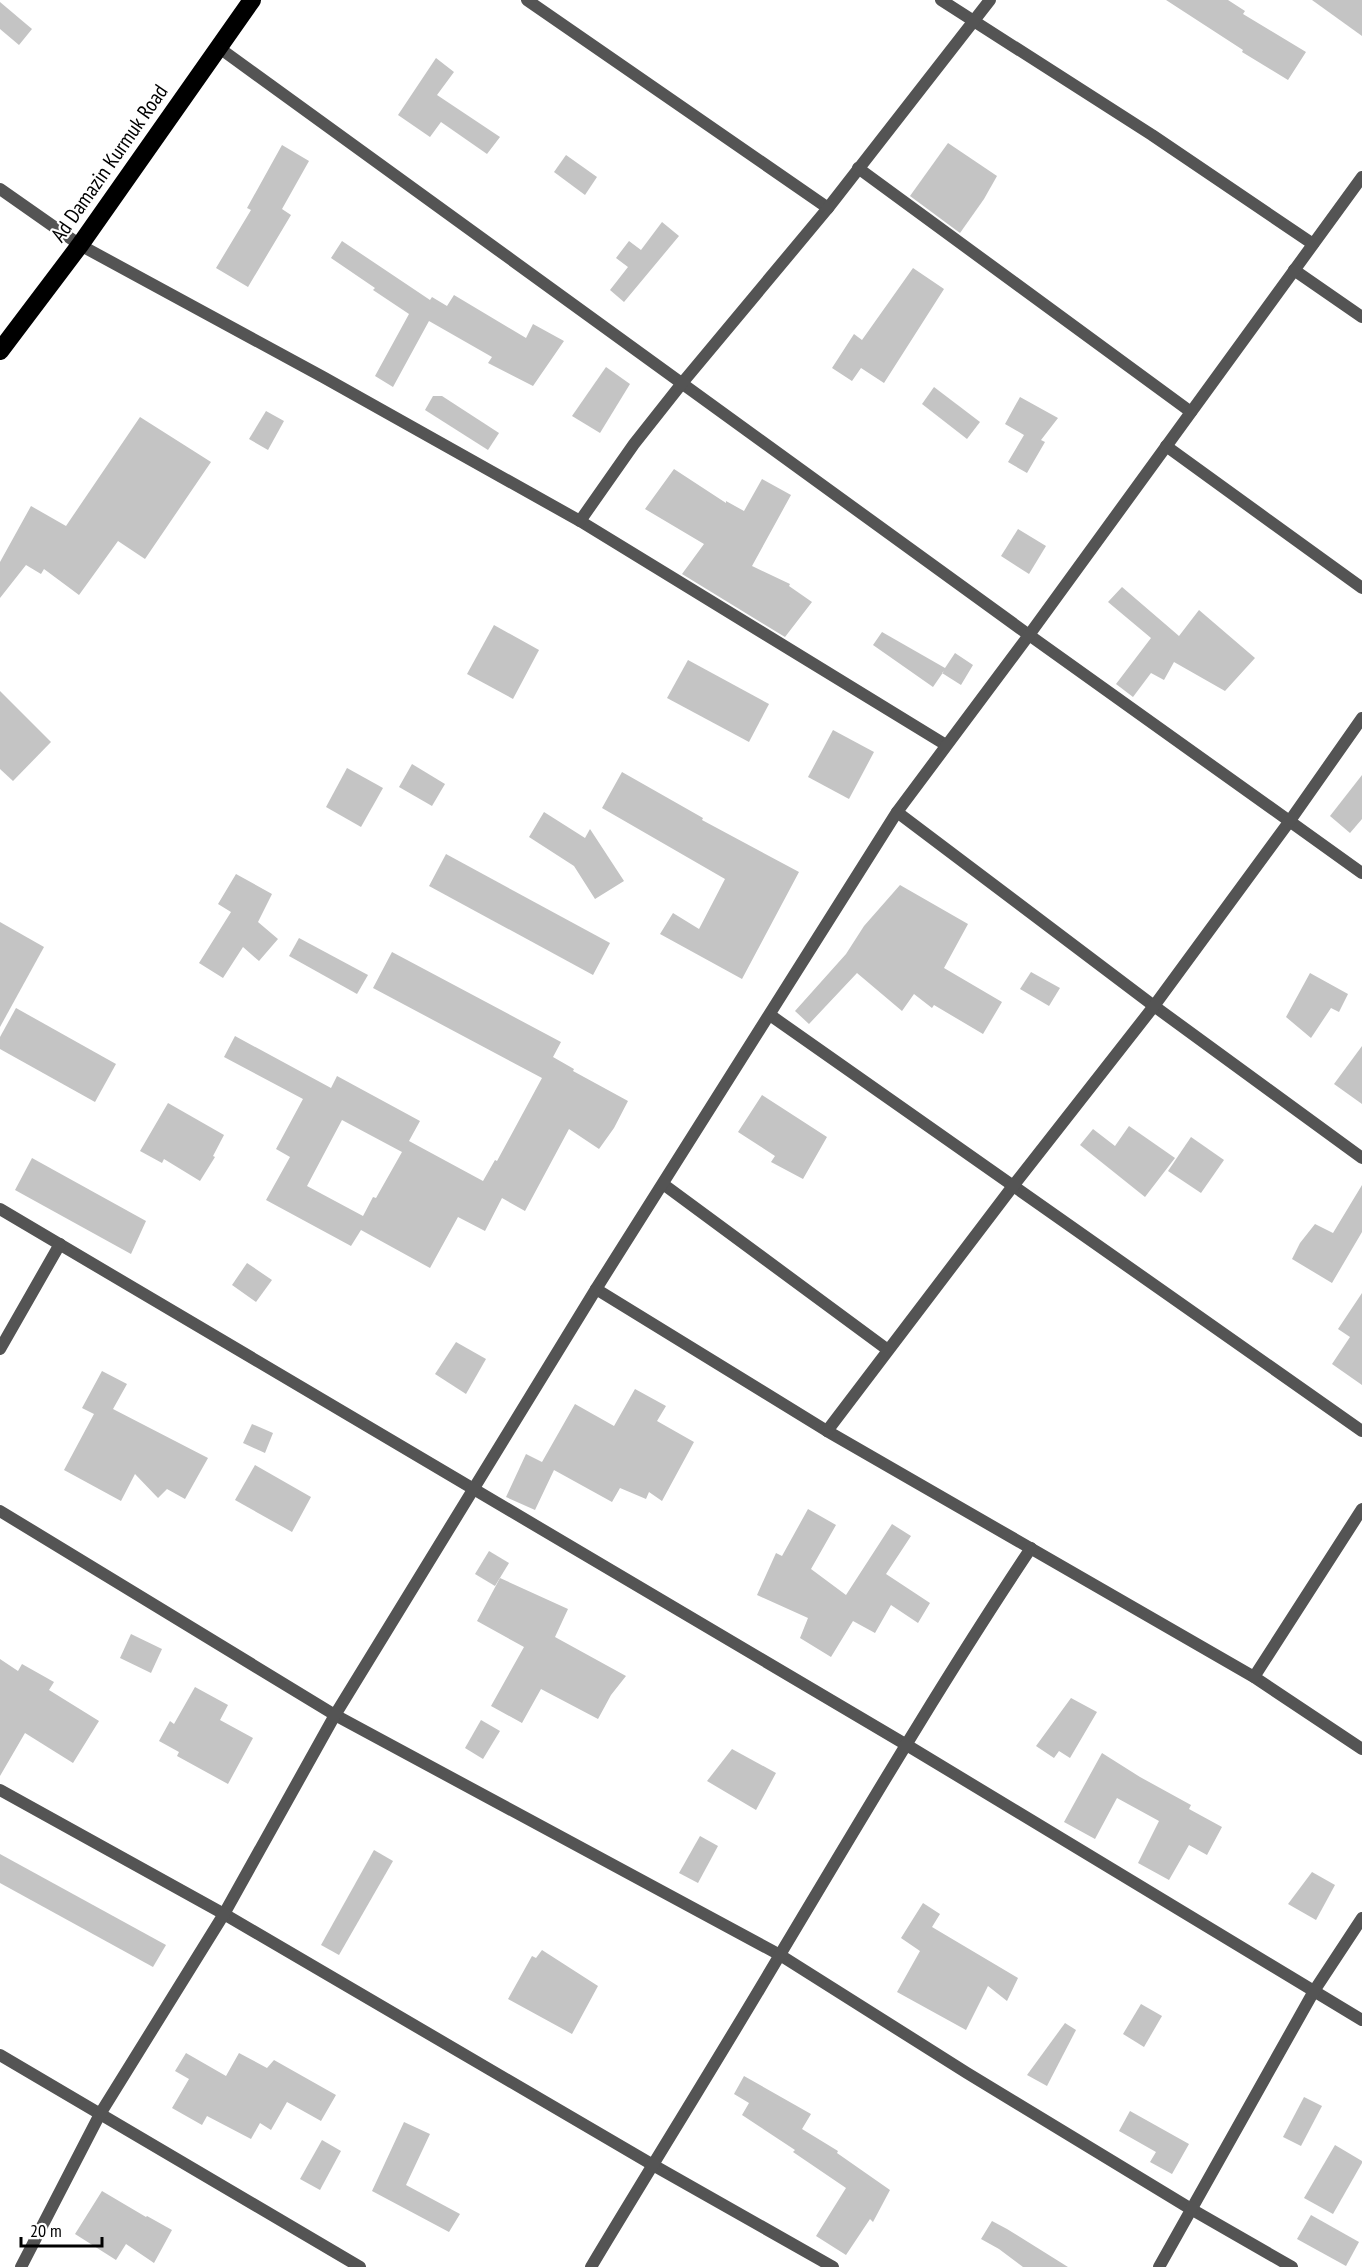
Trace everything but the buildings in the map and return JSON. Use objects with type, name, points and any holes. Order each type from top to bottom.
[{"type":"highway","name":"Ad Damazin Kurmuk Road","points":[[0,351],[80,245],[250,1]]},
{"type":"street","points":[[527,0],[828,208]]},
{"type":"street","points":[[941,0],[1313,244]]},
{"type":"street","points":[[580,521],[634,444],[682,382],[828,208],[990,0]]},
{"type":"street","points":[[218,47],[1029,635],[1362,873]]},
{"type":"street","points":[[858,168],[1191,411]]},
{"type":"street","points":[[21,2267],[100,2114],[224,1914],[335,1715],[596,1289],[897,812],[1029,635],[1362,177]]},
{"type":"street","points":[[0,189],[80,245],[323,377],[580,521],[946,745]]},
{"type":"street","points":[[1294,270],[1362,317]]},
{"type":"street","points":[[1166,446],[1362,588]]},
{"type":"street","points":[[827,1431],[1013,1186],[1154,1006],[1362,718]]},
{"type":"street","points":[[897,812],[1154,1006],[1362,1158]]},
{"type":"street","points":[[770,1015],[1362,1431]]},
{"type":"street","points":[[663,1184],[888,1350]]},
{"type":"street","points":[[0,1209],[905,1744],[1362,2020]]},
{"type":"street","points":[[0,1349],[60,1244]]},
{"type":"street","points":[[596,1289],[827,1431],[1254,1677],[1362,1749]]},
{"type":"street","points":[[1254,1677],[1362,1509]]},
{"type":"street","points":[[0,1511],[335,1715],[780,1955],[967,2073],[1191,2209],[1292,2267]]},
{"type":"street","points":[[591,2267],[905,1744],[968,1642],[1031,1548]]},
{"type":"street","points":[[0,1790],[224,1914],[653,2165],[833,2267]]},
{"type":"street","points":[[1159,2267],[1314,1992],[1362,1918]]},
{"type":"street","points":[[0,2055],[360,2267]]}]
